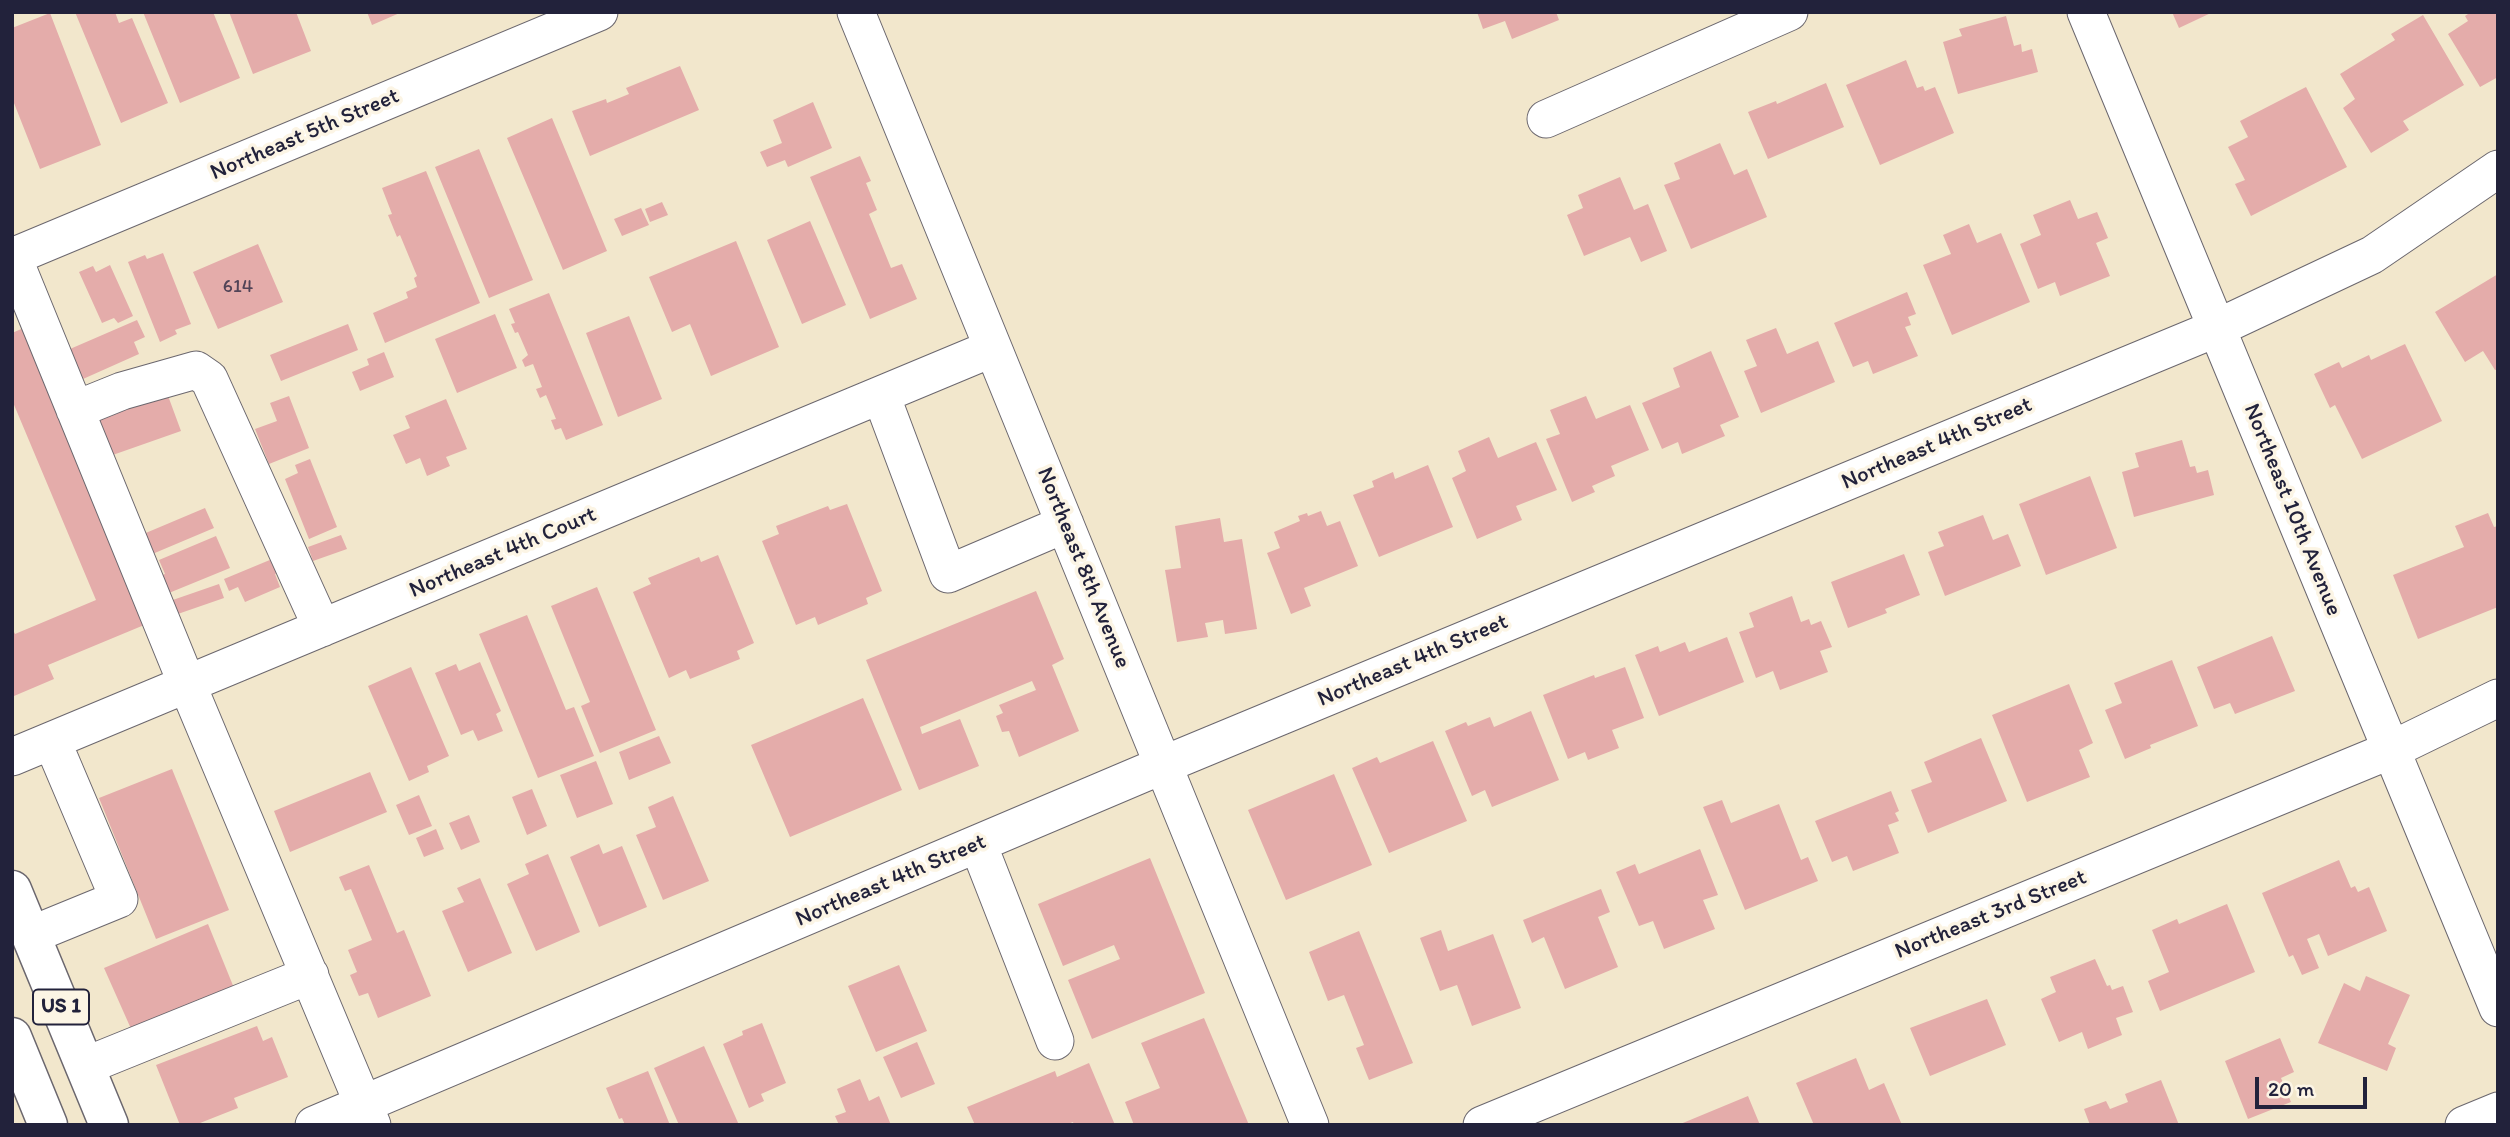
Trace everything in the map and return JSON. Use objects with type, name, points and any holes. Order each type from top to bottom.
[{"type":"main road","name":"US 1","points":[[12,890],[109,1125]]},
{"type":"main road","name":"US 1","points":[[12,1037],[48,1125]]},
{"type":"street","name":"Northeast 5th Street","points":[[12,256],[599,12]]},
{"type":"street","name":"Northeast 8th Avenue","points":[[856,12],[1310,1125]]},
{"type":"street","points":[[1546,119],[1789,12]]},
{"type":"street","name":"Northeast 10th Avenue","points":[[2086,12],[2498,1008]]},
{"type":"street","name":"Northeast 4th Street","points":[[314,1125],[368,1114],[1163,765],[2217,328],[2372,255],[2498,169]]},
{"type":"street","points":[[12,256],[187,684],[368,1114]]},
{"type":"street","name":"Northeast 4th Court","points":[[12,757],[993,348]]},
{"type":"street","points":[[75,410],[122,391],[196,370],[209,379],[322,628]]},
{"type":"street","points":[[881,395],[948,574],[1065,524]]},
{"type":"street","name":"Northeast 3rd Street","points":[[1482,1125],[2391,750],[2498,698]]},
{"type":"street","points":[[31,935],[119,899],[52,741]]},
{"type":"street","points":[[978,844],[1055,1041]]},
{"type":"street","points":[[85,1066],[310,975]]},
{"type":"street","points":[[2464,1125],[2498,1111]]},
{"type":"building","points":[[75,12],[115,12],[119,23],[132,18],[168,103],[121,123]]},
{"type":"building","points":[[143,12],[213,12],[240,78],[180,103]]},
{"type":"building","points":[[229,12],[296,12],[311,51],[253,74]]},
{"type":"building","points":[[367,12],[402,12],[372,25]]},
{"type":"building","points":[[1477,12],[1556,12],[1559,20],[1512,39],[1505,21],[1483,29]]},
{"type":"building","points":[[2172,12],[2213,12],[2179,28]]},
{"type":"building","points":[[2471,12],[2498,12],[2498,77],[2480,87],[2448,34],[2468,21],[2465,16]]},
{"type":"building","points":[[50,13],[101,145],[40,169],[12,98],[12,28]]},
{"type":"building","points":[[2423,15],[2464,85],[2403,121],[2409,130],[2371,153],[2343,108],[2355,99],[2340,74],[2395,40],[2391,34]]},
{"type":"building","points":[[2006,16],[2014,46],[2021,44],[2022,52],[2032,49],[2038,72],[1958,94],[1943,42],[1962,36],[1959,29]]},
{"type":"building","points":[[1906,60],[1917,88],[1923,86],[1925,91],[1935,87],[1954,133],[1880,165],[1846,85]]},
{"type":"building","points":[[680,66],[699,110],[590,156],[572,111],[606,99],[607,103],[629,94],[626,88]]},
{"type":"building","points":[[1826,83],[1844,127],[1768,159],[1748,112],[1776,101],[1777,104]]},
{"type":"building","points":[[2306,87],[2347,167],[2251,216],[2235,184],[2245,180],[2228,147],[2248,137],[2240,121]]},
{"type":"building","points":[[813,102],[832,148],[788,167],[785,160],[767,167],[760,152],[782,143],[773,120]]},
{"type":"building","points":[[552,118],[607,251],[563,270],[507,138]]},
{"type":"building","points":[[1720,143],[1734,175],[1747,169],[1767,217],[1691,249],[1664,185],[1680,179],[1674,163]]},
{"type":"building","points":[[479,149],[533,280],[489,298],[435,167]]},
{"type":"building","points":[[860,156],[871,181],[866,183],[877,210],[869,214],[891,268],[902,264],[917,299],[870,319],[810,177]]},
{"type":"building","points":[[426,171],[480,303],[385,343],[373,313],[408,298],[406,292],[417,287],[414,278],[417,276],[400,235],[397,237],[388,215],[392,214],[382,188]]},
{"type":"building","points":[[1620,177],[1634,210],[1648,204],[1667,251],[1641,262],[1630,237],[1584,256],[1567,215],[1583,208],[1578,195]]},
{"type":"building","points":[[2070,200],[2078,219],[2097,212],[2108,238],[2096,243],[2110,276],[2060,296],[2055,282],[2038,289],[2020,244],[2041,235],[2033,215]]},
{"type":"building","points":[[662,202],[668,215],[650,222],[645,209]]},
{"type":"building","points":[[641,208],[649,225],[622,236],[614,219]]},
{"type":"building","points":[[810,221],[846,305],[802,324],[767,240]]},
{"type":"building","points":[[1969,224],[1977,243],[2001,233],[2030,302],[1952,335],[1923,265],[1951,254],[1943,235]]},
{"type":"building","points":[[736,241],[779,347],[711,376],[690,324],[672,332],[649,277]]},
{"type":"building","points":[[258,244],[283,302],[218,329],[193,272]]},
{"type":"building","points":[[163,253],[191,324],[175,330],[177,334],[160,342],[128,262],[145,255],[147,259]]},
{"type":"building","points":[[110,265],[133,316],[118,323],[114,318],[102,323],[79,272],[93,266],[96,272]]},
{"type":"building","points":[[2498,274],[2498,369],[2495,370],[2483,351],[2465,362],[2435,312]]},
{"type":"building","points":[[1907,292],[1916,314],[1908,317],[1911,325],[1905,327],[1918,356],[1873,374],[1868,361],[1853,367],[1834,323]]},
{"type":"building","points":[[549,293],[603,425],[566,440],[561,428],[555,430],[551,420],[556,419],[546,395],[540,398],[536,389],[542,387],[533,364],[525,367],[522,360],[528,355],[518,332],[515,333],[511,324],[515,323],[509,309]]},
{"type":"building","points":[[495,314],[517,368],[457,393],[435,339]]},
{"type":"building","points":[[629,316],[662,399],[618,417],[586,333]]},
{"type":"building","points":[[137,320],[145,337],[134,342],[139,354],[83,379],[70,349]]},
{"type":"building","points":[[348,324],[358,350],[281,381],[270,355]]},
{"type":"building","points":[[26,327],[149,623],[48,665],[54,679],[14,696],[12,628],[15,634],[96,600],[12,400],[12,333]]},
{"type":"building","points":[[1776,328],[1787,354],[1818,341],[1835,382],[1761,413],[1744,371],[1757,366],[1746,340]]},
{"type":"building","points":[[2405,344],[2442,421],[2362,459],[2335,405],[2330,408],[2314,374],[2339,362],[2342,368],[2369,355],[2371,360]]},
{"type":"building","points":[[1711,351],[1739,417],[1720,425],[1725,436],[1682,454],[1678,442],[1662,449],[1642,403],[1680,387],[1673,368]]},
{"type":"building","points":[[384,352],[394,377],[360,391],[352,372],[369,365],[367,359]]},
{"type":"building","points":[[167,393],[181,431],[107,457],[93,419]]},
{"type":"building","points":[[289,396],[309,448],[269,464],[255,429],[277,421],[270,403]]},
{"type":"building","points":[[1586,396],[1596,419],[1630,405],[1649,450],[1611,466],[1615,476],[1592,486],[1595,492],[1572,502],[1546,439],[1560,434],[1550,410]]},
{"type":"building","points":[[446,399],[467,449],[446,457],[450,466],[427,476],[420,458],[406,464],[393,435],[410,428],[405,416]]},
{"type":"building","points":[[1489,437],[1498,458],[1536,442],[1557,490],[1516,506],[1522,520],[1477,539],[1452,478],[1466,471],[1458,451]]},
{"type":"building","points":[[2182,440],[2190,467],[2195,466],[2197,473],[2208,470],[2214,495],[2134,517],[2122,472],[2139,467],[2135,453]]},
{"type":"building","points":[[310,459],[337,527],[309,539],[285,479],[298,473],[295,465]]},
{"type":"building","points":[[1428,465],[1453,527],[1379,557],[1353,495],[1374,487],[1372,481],[1393,472],[1395,479]]},
{"type":"building","points":[[2090,476],[2117,548],[2046,575],[2019,504]]},
{"type":"building","points":[[847,504],[882,591],[866,598],[868,604],[818,625],[815,617],[796,625],[762,541],[779,534],[776,526],[828,506],[830,510]]},
{"type":"building","points":[[205,508],[214,528],[150,555],[141,535]]},
{"type":"building","points":[[1321,511],[1327,526],[1340,521],[1358,566],[1304,588],[1311,606],[1291,614],[1267,553],[1280,548],[1274,532],[1300,521],[1298,516],[1307,513],[1308,516]]},
{"type":"building","points":[[2488,513],[2494,527],[2498,526],[2498,607],[2418,639],[2393,575],[2464,547],[2455,526]]},
{"type":"building","points":[[1983,515],[1993,540],[2008,534],[2021,566],[1945,596],[1928,552],[1944,546],[1938,532]]},
{"type":"building","points":[[1220,518],[1224,542],[1242,539],[1257,629],[1225,634],[1223,620],[1205,623],[1208,637],[1177,642],[1165,570],[1181,568],[1175,526]]},
{"type":"building","points":[[341,535],[347,549],[313,561],[308,547]]},
{"type":"building","points":[[216,536],[230,568],[164,595],[157,577],[165,574],[159,560]]},
{"type":"building","points":[[1904,554],[1920,595],[1885,609],[1887,613],[1848,628],[1831,582]]},
{"type":"building","points":[[718,555],[754,643],[737,651],[740,659],[690,679],[686,670],[669,678],[633,592],[651,584],[648,578],[699,557],[701,562]]},
{"type":"building","points":[[277,557],[283,571],[275,574],[280,587],[245,602],[238,587],[229,591],[224,579]]},
{"type":"building","points":[[219,584],[224,598],[172,616],[167,602]]},
{"type":"building","points":[[597,587],[656,730],[600,753],[581,706],[590,702],[551,606]]},
{"type":"building","points":[[1036,591],[1064,659],[1052,665],[1079,731],[1019,757],[1009,731],[1002,732],[996,716],[1003,713],[999,705],[1036,690],[1032,681],[920,727],[922,734],[960,719],[979,766],[919,790],[866,660]]},
{"type":"building","points":[[1792,596],[1801,622],[1809,619],[1811,625],[1821,621],[1832,647],[1820,651],[1828,672],[1780,690],[1773,671],[1756,678],[1739,632],[1754,627],[1749,613]]},
{"type":"building","points":[[527,615],[566,710],[574,707],[594,756],[538,778],[479,634]]},
{"type":"building","points":[[2272,636],[2295,691],[2235,714],[2230,703],[2214,709],[2197,667]]},
{"type":"building","points":[[1727,637],[1744,682],[1659,716],[1635,655],[1658,646],[1660,652],[1685,642],[1689,652]]},
{"type":"building","points":[[2172,660],[2198,726],[2150,745],[2151,748],[2125,759],[2105,710],[2122,703],[2114,683]]},
{"type":"building","points":[[480,662],[501,711],[496,714],[503,731],[478,741],[473,730],[461,735],[435,673],[456,664],[459,671]]},
{"type":"building","points":[[411,667],[449,756],[427,766],[429,772],[409,781],[368,686]]},
{"type":"building","points":[[1625,667],[1644,718],[1612,730],[1619,748],[1588,760],[1585,752],[1568,759],[1543,695],[1594,675],[1595,678]]},
{"type":"building","points":[[2069,684],[2093,743],[2079,750],[2090,777],[2027,802],[1992,715]]},
{"type":"building","points":[[863,698],[902,790],[790,837],[751,745]]},
{"type":"building","points":[[1531,711],[1559,780],[1492,807],[1485,790],[1472,796],[1445,731],[1466,722],[1468,726],[1490,717],[1494,727]]},
{"type":"building","points":[[659,736],[671,763],[629,780],[619,752]]},
{"type":"building","points":[[1981,738],[2007,801],[1928,833],[1911,790],[1932,782],[1924,762]]},
{"type":"building","points":[[1433,741],[1467,821],[1389,853],[1352,768],[1377,757],[1380,763]]},
{"type":"building","points":[[596,761],[613,804],[577,818],[560,775]]},
{"type":"building","points":[[172,769],[229,910],[156,939],[99,798]]},
{"type":"building","points":[[370,772],[387,812],[290,852],[274,811]]},
{"type":"building","points":[[1334,774],[1372,865],[1286,900],[1248,810]]},
{"type":"building","points":[[532,789],[547,826],[527,835],[512,797]]},
{"type":"building","points":[[1891,791],[1899,811],[1895,813],[1899,821],[1888,825],[1899,853],[1853,871],[1847,856],[1832,862],[1815,821]]},
{"type":"building","points":[[419,795],[432,826],[409,835],[396,805]]},
{"type":"building","points":[[673,796],[709,881],[663,900],[636,835],[656,827],[648,807]]},
{"type":"building","points":[[1722,800],[1731,823],[1779,804],[1801,860],[1808,857],[1818,881],[1745,910],[1703,807]]},
{"type":"building","points":[[469,815],[480,842],[461,850],[449,823]]},
{"type":"building","points":[[436,829],[444,849],[424,857],[416,838]]},
{"type":"building","points":[[599,844],[603,854],[622,846],[647,907],[599,927],[570,857]]},
{"type":"building","points":[[1700,849],[1718,895],[1703,900],[1715,929],[1664,949],[1653,921],[1639,926],[1616,872],[1635,864],[1639,874]]},
{"type":"building","points":[[548,854],[580,932],[536,951],[507,884],[529,874],[525,864]]},
{"type":"building","points":[[1150,858],[1205,993],[1092,1039],[1068,980],[1120,959],[1114,945],[1063,966],[1038,904]]},
{"type":"building","points":[[2339,860],[2351,888],[2355,886],[2358,892],[2369,887],[2387,931],[2328,956],[2319,934],[2307,939],[2319,968],[2302,975],[2293,955],[2289,957],[2262,893]]},
{"type":"building","points":[[369,865],[397,933],[404,930],[431,996],[378,1018],[368,993],[359,996],[350,975],[357,972],[348,950],[372,940],[351,889],[345,891],[339,877]]},
{"type":"building","points":[[480,878],[512,953],[468,972],[442,911],[464,902],[457,888]]},
{"type":"building","points":[[1601,889],[1610,912],[1598,917],[1618,967],[1565,989],[1544,937],[1532,943],[1523,920]]},
{"type":"building","points":[[2227,904],[2255,972],[2160,1011],[2148,981],[2169,972],[2152,930],[2177,919],[2179,924]]},
{"type":"building","points":[[208,924],[234,988],[132,1031],[104,968]]},
{"type":"building","points":[[1441,930],[1448,951],[1493,934],[1521,1008],[1472,1026],[1457,985],[1440,991],[1420,938]]},
{"type":"building","points":[[1359,931],[1413,1063],[1369,1080],[1356,1048],[1364,1045],[1344,995],[1328,1001],[1309,952]]},
{"type":"building","points":[[2095,959],[2107,986],[2110,985],[2112,990],[2123,986],[2133,1012],[2116,1018],[2122,1035],[2088,1049],[2082,1032],[2059,1042],[2041,999],[2056,992],[2050,977]]},
{"type":"building","points":[[899,965],[927,1031],[876,1052],[848,986]]},
{"type":"building","points":[[2366,976],[2410,995],[2388,1044],[2396,1048],[2387,1071],[2318,1043],[2344,983],[2360,991]]},
{"type":"building","points":[[1987,999],[2006,1045],[1930,1076],[1910,1028]]},
{"type":"building","points":[[1204,1018],[1249,1125],[1134,1125],[1125,1102],[1160,1088],[1141,1043]]},
{"type":"building","points":[[762,1023],[786,1083],[761,1094],[764,1101],[749,1108],[723,1044],[743,1035],[742,1031]]},
{"type":"building","points":[[257,1026],[263,1041],[272,1037],[288,1077],[234,1098],[238,1108],[195,1125],[180,1125],[156,1065]]},
{"type":"building","points":[[2280,1038],[2294,1072],[2281,1078],[2291,1102],[2248,1119],[2225,1061]]},
{"type":"building","points":[[917,1042],[935,1084],[901,1098],[883,1057]]},
{"type":"building","points":[[704,1046],[739,1125],[679,1125],[654,1068]]},
{"type":"building","points":[[1856,1058],[1869,1090],[1884,1083],[1902,1125],[1814,1125],[1796,1083]]},
{"type":"building","points":[[1089,1063],[1115,1125],[1074,1125],[1073,1122],[1065,1125],[975,1125],[967,1107],[1055,1071],[1057,1077]]},
{"type":"building","points":[[648,1071],[670,1125],[625,1125],[622,1118],[619,1119],[606,1088]]},
{"type":"building","points":[[860,1079],[869,1101],[879,1096],[891,1125],[839,1125],[835,1116],[846,1112],[837,1089]]},
{"type":"building","points":[[2161,1080],[2179,1125],[2090,1125],[2084,1109],[2106,1101],[2110,1109],[2128,1102],[2125,1094]]},
{"type":"building","points":[[1748,1096],[1760,1125],[1678,1125]]}]
